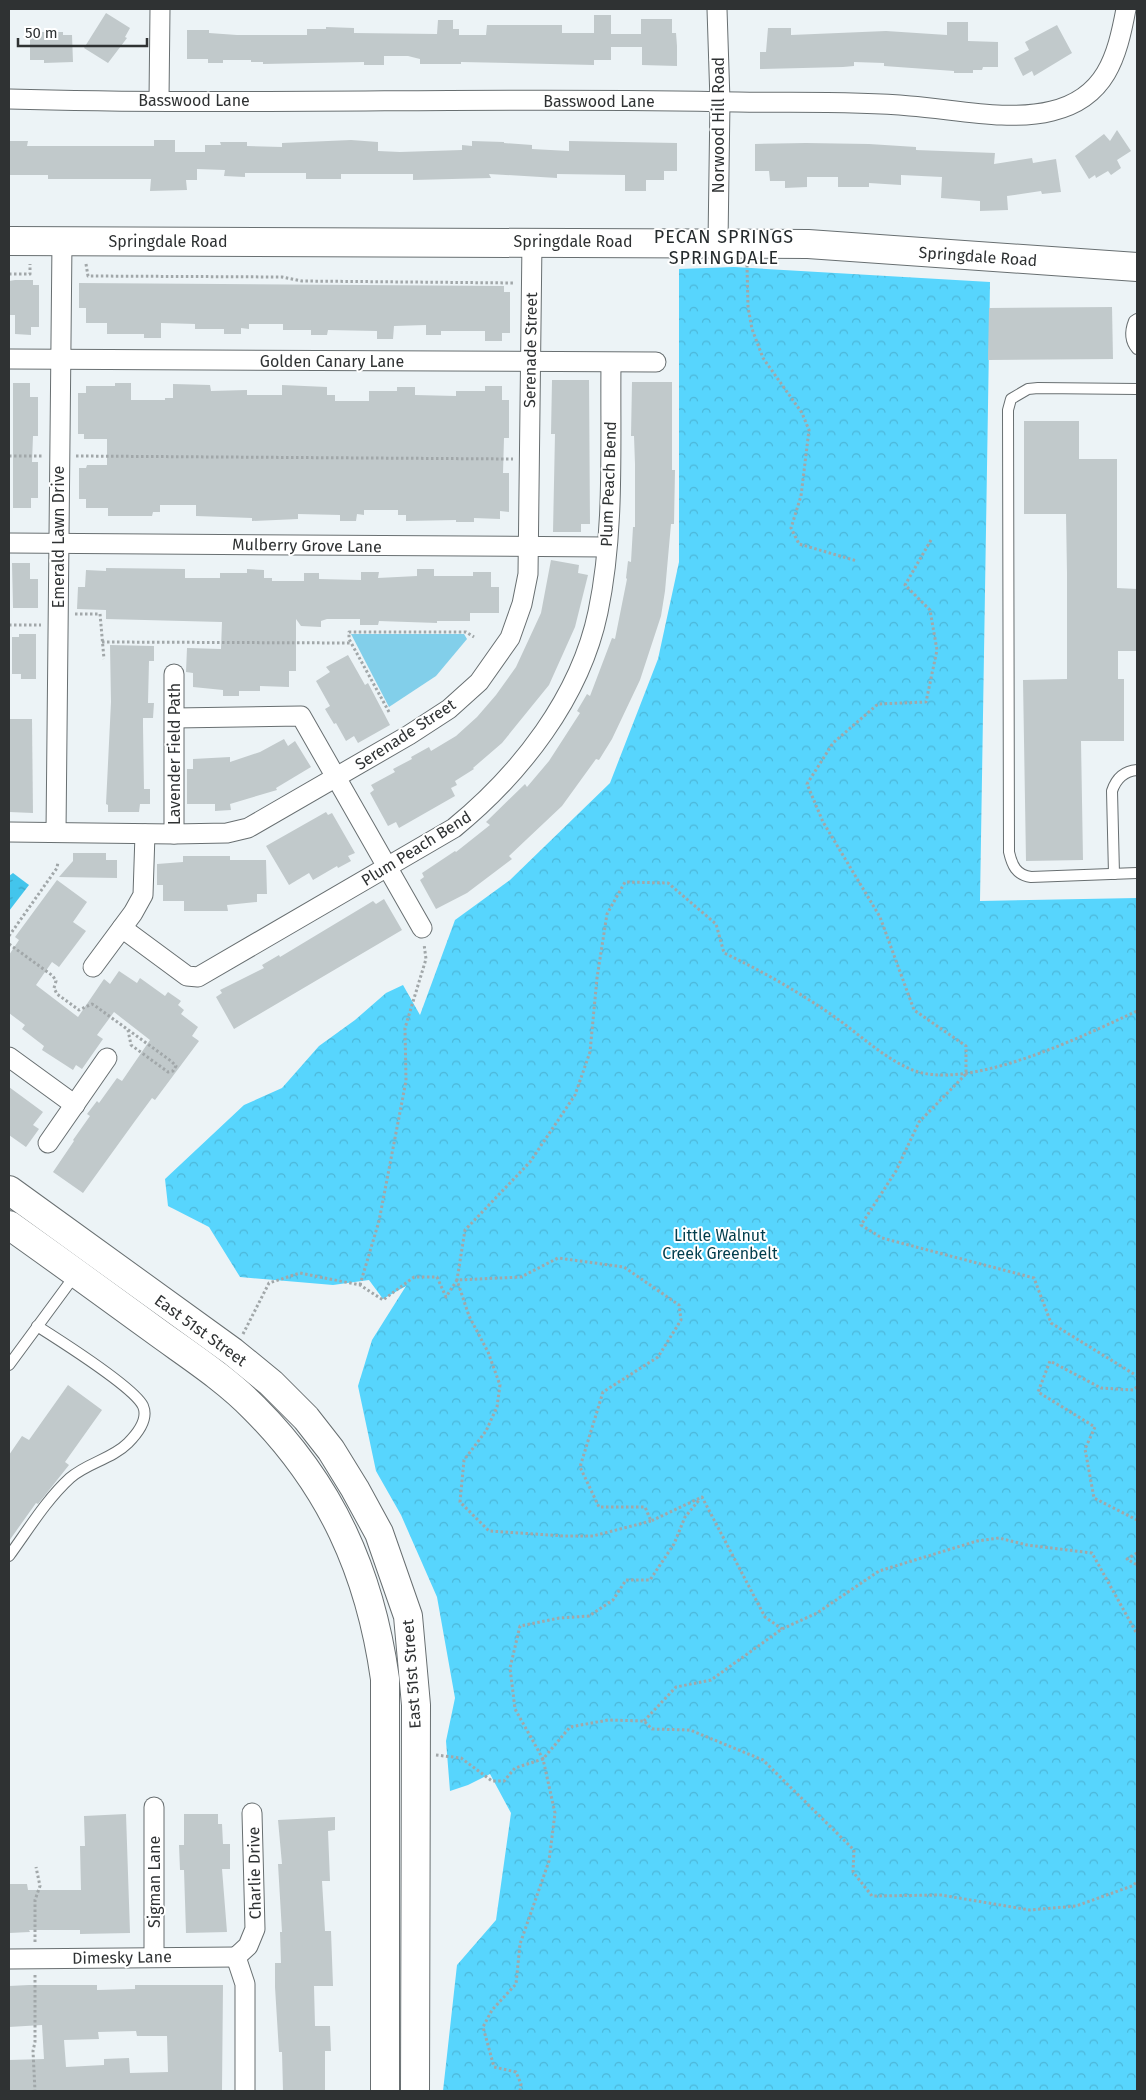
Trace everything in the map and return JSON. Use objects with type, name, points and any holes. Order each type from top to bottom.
[{"type":"street","points":[[159,100],[160,9]]},
{"type":"street","name":"Norwood Hill Road","points":[[717,9],[720,101],[718,242]]},
{"type":"street","name":"Basswood Lane","points":[[9,98],[720,101],[907,106],[1025,116],[1054,111],[1084,98],[1106,76],[1120,41],[1126,9]]},
{"type":"street","name":"Springdale Road","points":[[9,241],[718,242],[808,244],[1137,266]]},
{"type":"street","name":"Serenade Street","points":[[9,832],[174,834],[241,831],[408,735],[449,709],[479,682],[510,638],[517,622],[528,574],[532,241]]},
{"type":"street","name":"Emerald Lawn Drive","points":[[56,832],[59,359],[62,242]]},
{"type":"street","name":"Golden Canary Lane","points":[[9,359],[656,362]]},
{"type":"street","name":"Plum Peach Bend","points":[[122,928],[187,976],[196,978],[454,828],[487,801],[537,743],[554,718],[588,643],[598,613],[610,490],[611,363]]},
{"type":"street","name":"Mulberry Grove Lane","points":[[9,543],[606,546]]},
{"type":"street","name":"Lavender Field Path","points":[[174,674],[174,834]]},
{"type":"street","points":[[175,718],[301,716],[422,928]]},
{"type":"street","points":[[93,966],[122,928],[143,895],[145,834]]},
{"type":"street","points":[[9,1057],[75,1105]]},
{"type":"street","points":[[48,1143],[107,1058]]},
{"type":"street","name":"East 51st Street","points":[[9,1190],[233,1352],[271,1383],[311,1425],[331,1450],[351,1481],[379,1533],[408,1616],[416,1705],[415,2091]]},
{"type":"street","name":"East 51st Street","points":[[9,1225],[215,1375],[253,1407],[307,1468],[351,1546],[376,1622],[385,1679],[385,2091]]},
{"type":"street","points":[[76,1273],[94,1252]]},
{"type":"street","name":"Sigman Lane","points":[[154,1807],[154,1957]]},
{"type":"street","name":"Charlie Drive","points":[[236,1956],[248,1946],[255,1930],[252,1812]]},
{"type":"street","points":[[236,1956],[245,1984],[245,2091]]},
{"type":"street","name":"Dimesky Lane","points":[[9,1959],[236,1956]]},
{"type":"lane","points":[[1137,319],[1134,321],[1131,331],[1132,342],[1137,349]]},
{"type":"lane","points":[[1137,390],[1028,389],[1011,399],[1008,410],[1009,852],[1012,863],[1017,871],[1031,877],[1137,872]]},
{"type":"lane","points":[[1114,874],[1112,791],[1116,782],[1123,775],[1137,770]]},
{"type":"lane","points":[[10,1361],[76,1273]]},
{"type":"lane","points":[[9,1556],[66,1483],[84,1468],[117,1452],[137,1434],[144,1421],[143,1407],[127,1388],[37,1326]]},
{"type":"path","points":[[9,274],[30,274],[30,264]]},
{"type":"path","points":[[86,264],[88,276],[282,277],[302,281],[512,283]]},
{"type":"path","points":[[747,264],[748,307],[752,329],[763,358],[802,413],[809,430],[801,496],[791,528],[799,544],[857,561]]},
{"type":"path","points":[[9,456],[45,456]]},
{"type":"path","points":[[71,456],[516,459]]},
{"type":"path","points":[[931,540],[905,585],[930,610],[937,650],[926,702],[878,704],[833,743],[807,784],[823,822],[880,916],[914,1010],[966,1046],[966,1074],[919,1122],[896,1171],[861,1225],[882,1238],[1034,1278],[1051,1323],[1137,1376]]},
{"type":"path","points":[[70,614],[100,614],[104,659]]},
{"type":"path","points":[[9,625],[44,625]]},
{"type":"path","points":[[389,712],[351,643],[348,632],[466,632],[474,637]]},
{"type":"path","points":[[102,642],[351,643]]},
{"type":"path","points":[[9,936],[57,868],[58,862]]},
{"type":"path","points":[[702,1497],[651,1521],[593,1536],[489,1531],[460,1502],[464,1460],[486,1431],[497,1407],[500,1385],[488,1352],[469,1316],[458,1280],[465,1230],[530,1162],[575,1096],[590,1052],[607,914],[625,882],[668,883],[716,924],[724,953],[776,978],[833,1016],[869,1044],[911,1070],[936,1074],[966,1074],[1058,1048],[1137,1011]]},
{"type":"path","points":[[360,1285],[379,1221],[406,1081],[405,1028],[426,959],[422,928]]},
{"type":"path","points":[[9,944],[53,976],[56,992],[77,1009],[81,1010],[92,1004],[174,1063],[176,1066],[173,1071],[168,1072],[131,1045],[128,1030]]},
{"type":"path","points":[[458,1280],[521,1277],[558,1258],[624,1268],[679,1305],[681,1320],[658,1357],[603,1392],[580,1467],[599,1507],[645,1508],[651,1521]]},
{"type":"path","points":[[233,1352],[269,1283],[300,1272],[360,1285],[383,1300],[414,1277],[437,1277],[446,1297],[458,1280]]},
{"type":"path","points":[[1137,1387],[1133,1390],[1101,1388],[1050,1361],[1038,1392],[1095,1427],[1085,1450],[1094,1498],[1137,1520]]},
{"type":"path","points":[[702,1497],[766,1617],[782,1629]]},
{"type":"path","points":[[520,2091],[521,2084],[516,2072],[494,2067],[483,2027],[492,2010],[516,1984],[520,1944],[549,1861],[555,1813],[543,1759],[515,1708],[510,1668],[520,1626],[559,1618],[589,1616],[613,1600],[626,1580],[650,1580],[674,1544],[685,1517],[702,1497]]},
{"type":"path","points":[[644,1721],[676,1687],[711,1680],[782,1629],[817,1613],[879,1570],[976,1541],[1000,1538],[1027,1545],[1092,1553],[1137,1634]]},
{"type":"path","points":[[1137,1553],[1127,1559],[1137,1565]]},
{"type":"path","points":[[416,1755],[461,1758],[492,1781],[504,1781],[515,1768],[543,1759],[570,1727],[608,1720],[644,1721],[652,1729],[690,1730],[763,1760],[854,1850],[853,1872],[872,1896],[941,1894],[1030,1910],[1076,1906],[1132,1886],[1137,1882]]},
{"type":"path","points":[[35,1945],[35,1900],[40,1886],[36,1867]]},
{"type":"path","points":[[35,1971],[35,2042],[33,2051],[35,2091]]},
{"type":"shaded area","points":[[351,634],[464,634],[467,639],[436,676],[389,707]]},
{"type":"green space","name":"Little Walnut Creek Greenbelt","points":[[734,267],[990,282],[980,901],[1137,898],[1137,2091],[443,2091],[457,1965],[496,1920],[511,1813],[490,1774],[468,1785],[450,1791],[446,1741],[455,1698],[437,1597],[401,1515],[376,1471],[358,1386],[372,1340],[406,1286],[383,1299],[369,1280],[333,1285],[240,1277],[209,1227],[168,1206],[165,1179],[244,1105],[282,1088],[319,1046],[355,1020],[386,993],[403,985],[420,1015],[455,920],[510,880],[610,783],[658,659],[679,562],[679,269]]},
{"type":"water","points":[[13,873],[29,885],[9,911],[9,876]]},
{"type":"building","points":[[106,13],[130,28],[125,37],[127,38],[108,63],[84,48]]},
{"type":"building","points":[[594,15],[611,15],[611,34],[641,34],[641,19],[672,19],[672,33],[676,33],[677,66],[642,65],[642,47],[611,47],[611,60],[594,60],[594,65],[461,62],[461,64],[420,64],[420,59],[408,56],[384,56],[384,65],[364,65],[364,62],[263,64],[263,62],[251,62],[251,60],[223,60],[223,63],[208,63],[208,59],[187,59],[187,30],[209,30],[209,33],[237,35],[307,35],[307,29],[326,29],[326,27],[354,28],[354,33],[437,34],[438,20],[453,20],[453,29],[459,29],[459,35],[486,35],[487,25],[562,25],[562,33],[594,33]]},
{"type":"building","points":[[947,22],[968,22],[968,41],[998,42],[998,67],[983,67],[982,70],[973,70],[973,73],[954,73],[954,71],[884,66],[884,63],[854,62],[854,66],[843,67],[760,69],[760,52],[766,52],[768,28],[791,28],[791,35],[886,31],[947,35]]},
{"type":"building","points":[[1057,25],[1072,53],[1034,76],[1032,71],[1023,76],[1014,58],[1029,50],[1025,42]]},
{"type":"building","points":[[33,32],[63,32],[63,35],[72,35],[73,62],[44,63],[44,60],[30,60],[30,35],[33,35]]},
{"type":"building","points":[[1117,130],[1131,151],[1117,160],[1121,168],[1111,175],[1108,171],[1096,178],[1095,175],[1089,179],[1075,156],[1104,134],[1110,141]]},
{"type":"building","points":[[154,140],[175,140],[175,152],[205,152],[205,145],[221,145],[220,142],[247,142],[247,146],[282,147],[282,143],[351,140],[378,142],[378,151],[400,152],[462,150],[462,145],[472,146],[472,141],[504,142],[532,145],[532,149],[569,151],[569,141],[677,143],[677,171],[664,171],[664,180],[646,180],[646,191],[625,191],[625,175],[557,174],[557,178],[489,174],[491,178],[413,180],[413,174],[341,174],[341,179],[306,179],[306,173],[245,173],[245,177],[224,176],[225,170],[197,169],[197,180],[186,180],[187,190],[150,191],[151,179],[48,179],[48,175],[9,175],[9,141],[28,141],[27,146],[154,146]]},
{"type":"building","points":[[755,144],[869,144],[916,147],[916,150],[995,153],[994,164],[1032,158],[1033,163],[1056,159],[1061,192],[1042,194],[1041,191],[1007,196],[1008,210],[980,211],[980,201],[941,198],[942,177],[901,175],[901,185],[869,183],[869,187],[838,187],[838,177],[807,177],[807,187],[785,188],[785,181],[770,181],[769,171],[755,171]]},
{"type":"building","points":[[33,280],[33,285],[39,285],[39,327],[31,327],[31,335],[15,334],[15,315],[9,315],[9,281]]},
{"type":"building","points":[[79,283],[504,286],[504,292],[510,292],[510,333],[502,333],[502,341],[485,341],[485,331],[441,331],[441,335],[426,335],[426,325],[394,326],[393,339],[377,339],[377,331],[328,330],[327,335],[311,335],[311,330],[283,330],[283,324],[249,324],[249,329],[241,328],[241,334],[224,334],[224,329],[195,329],[195,324],[161,323],[161,338],[144,338],[144,334],[107,334],[107,323],[86,323],[86,308],[79,308]]},
{"type":"building","points":[[1112,307],[1113,359],[988,360],[989,308]]},
{"type":"building","points":[[552,380],[589,380],[590,524],[581,524],[581,532],[553,532],[555,434],[551,434]]},
{"type":"building","points":[[632,382],[672,382],[672,470],[675,470],[674,524],[671,524],[661,616],[640,680],[612,739],[599,760],[596,759],[562,806],[509,856],[512,859],[467,893],[436,909],[420,880],[424,877],[422,873],[456,852],[490,825],[486,822],[525,784],[527,787],[549,761],[580,713],[577,711],[587,694],[590,696],[612,638],[615,639],[627,579],[628,561],[631,562],[633,527],[635,527],[634,436],[631,436]]},
{"type":"building","points":[[13,383],[30,383],[30,397],[38,397],[38,436],[33,436],[32,462],[38,462],[38,498],[31,498],[31,508],[13,508]]},
{"type":"building","points":[[115,383],[131,383],[131,400],[165,400],[165,398],[173,398],[173,384],[210,385],[211,391],[247,390],[247,395],[282,395],[282,385],[327,387],[327,395],[335,395],[335,401],[369,401],[369,391],[397,391],[397,387],[415,387],[415,395],[456,396],[456,391],[485,391],[485,386],[502,386],[502,400],[509,400],[509,438],[504,438],[503,473],[509,473],[509,512],[500,511],[500,519],[474,518],[474,522],[456,522],[456,520],[406,521],[406,515],[398,515],[398,510],[364,510],[364,515],[357,514],[356,521],[340,521],[340,515],[298,514],[298,519],[252,521],[252,518],[196,516],[196,505],[160,505],[160,512],[153,512],[152,516],[108,516],[108,508],[86,508],[86,499],[79,499],[79,468],[86,468],[87,465],[107,465],[107,439],[84,439],[84,434],[78,434],[78,393],[86,393],[86,386],[115,386]]},
{"type":"building","points":[[1024,421],[1079,421],[1079,459],[1117,459],[1117,588],[1137,589],[1137,651],[1118,651],[1118,679],[1124,679],[1124,741],[1081,741],[1083,860],[1026,861],[1023,680],[1067,679],[1067,573],[1066,514],[1024,514]]},
{"type":"building","points":[[551,560],[579,565],[578,573],[588,575],[575,627],[549,685],[502,743],[474,769],[455,781],[457,785],[451,788],[455,796],[399,828],[396,822],[388,826],[370,793],[374,790],[371,785],[395,772],[393,769],[412,759],[411,757],[429,747],[431,751],[456,736],[477,717],[496,695],[516,667],[541,613]]},
{"type":"building","points":[[12,563],[30,563],[30,579],[38,579],[38,608],[13,608]]},
{"type":"building","points":[[106,568],[185,569],[185,578],[220,578],[220,573],[247,573],[247,569],[264,570],[264,578],[272,578],[272,581],[304,581],[304,573],[319,573],[319,579],[361,580],[361,572],[379,572],[378,578],[417,576],[417,569],[434,569],[434,576],[473,576],[473,572],[491,572],[491,587],[499,587],[499,613],[470,613],[470,621],[437,621],[437,623],[379,621],[378,625],[360,625],[360,619],[327,619],[321,621],[321,627],[301,626],[296,619],[296,671],[289,671],[289,687],[260,686],[260,691],[239,691],[239,696],[223,696],[223,690],[193,687],[193,673],[186,672],[187,648],[221,649],[222,622],[106,619],[106,610],[77,609],[78,587],[85,587],[86,570],[106,571]]},
{"type":"building","points":[[19,634],[36,634],[36,679],[21,679],[21,674],[12,674],[12,637],[19,637]]},
{"type":"building","points":[[110,645],[154,646],[154,661],[149,661],[148,703],[154,703],[153,718],[143,718],[144,789],[150,789],[150,804],[140,804],[139,812],[108,812],[108,805],[106,804],[111,702]]},
{"type":"building","points":[[348,655],[365,685],[368,683],[390,725],[358,743],[354,736],[346,741],[336,723],[334,724],[325,709],[330,706],[316,681],[330,672],[326,667]]},
{"type":"building","points":[[9,719],[32,719],[33,813],[9,812]]},
{"type":"building","points":[[284,739],[288,746],[295,741],[311,767],[276,788],[277,790],[230,804],[231,810],[215,811],[215,804],[187,804],[187,769],[193,769],[193,759],[230,757],[230,762],[260,752]]},
{"type":"building","points":[[326,812],[328,815],[332,813],[355,853],[348,856],[351,861],[338,868],[337,866],[313,880],[309,873],[289,885],[266,846]]},
{"type":"building","points":[[73,853],[106,853],[106,860],[117,860],[117,878],[59,877],[73,861]]},
{"type":"building","points":[[183,856],[230,856],[230,860],[266,860],[267,894],[257,894],[257,902],[227,905],[228,911],[184,911],[184,901],[163,901],[163,885],[157,885],[157,864],[183,862]]},
{"type":"building","points":[[57,880],[87,902],[73,922],[86,931],[59,967],[52,962],[36,985],[78,1017],[104,979],[110,984],[119,971],[137,983],[140,978],[165,996],[168,992],[181,1001],[178,1005],[184,1010],[181,1014],[198,1027],[192,1036],[199,1041],[155,1100],[152,1098],[83,1193],[53,1172],[90,1116],[87,1114],[97,1101],[99,1103],[117,1078],[122,1081],[150,1040],[114,1012],[97,1035],[103,1039],[82,1069],[76,1065],[73,1070],[42,1050],[44,1046],[22,1029],[25,1025],[9,1013],[9,955],[19,940],[15,937]]},
{"type":"building","points":[[384,899],[402,930],[234,1029],[216,997],[222,993],[220,990],[264,968],[262,965],[279,955],[280,957],[373,901],[376,904]]},
{"type":"building","points":[[9,1087],[43,1112],[33,1125],[39,1129],[26,1147],[9,1135]]},
{"type":"building","points":[[68,1385],[102,1410],[65,1462],[69,1465],[38,1504],[36,1503],[9,1541],[9,1455],[22,1436],[29,1440]]},
{"type":"building","points":[[126,1814],[130,1933],[80,1934],[80,1930],[29,1930],[30,1932],[9,1933],[9,1884],[27,1884],[28,1890],[81,1890],[80,1846],[85,1846],[84,1816]]},
{"type":"building","points":[[184,1814],[218,1814],[218,1824],[222,1824],[223,1844],[230,1844],[230,1869],[222,1869],[227,1932],[186,1933],[184,1870],[180,1870],[179,1845],[184,1845]]},
{"type":"building","points":[[335,1817],[335,1830],[328,1831],[330,1881],[322,1881],[325,1931],[331,1931],[333,1986],[314,1986],[315,2026],[330,2026],[331,2051],[325,2051],[325,2091],[283,2091],[282,2052],[279,2052],[275,1987],[275,1963],[281,1963],[280,1932],[282,1932],[278,1864],[282,1864],[278,1820]]},
{"type":"building","points":[[97,1985],[97,1990],[135,1989],[135,1985],[223,1985],[222,2091],[9,2091],[9,2060],[44,2059],[42,2025],[9,2027],[9,1986]],"holes":[[[136,2031],[137,2036],[167,2036],[168,2072],[130,2073],[129,2058],[104,2059],[104,2065],[66,2067],[64,2040],[99,2039],[98,2032]]]},
{"type":"district","name":"PECAN SPRINGS SPRINGDALE","points":[[724,247]]}]
